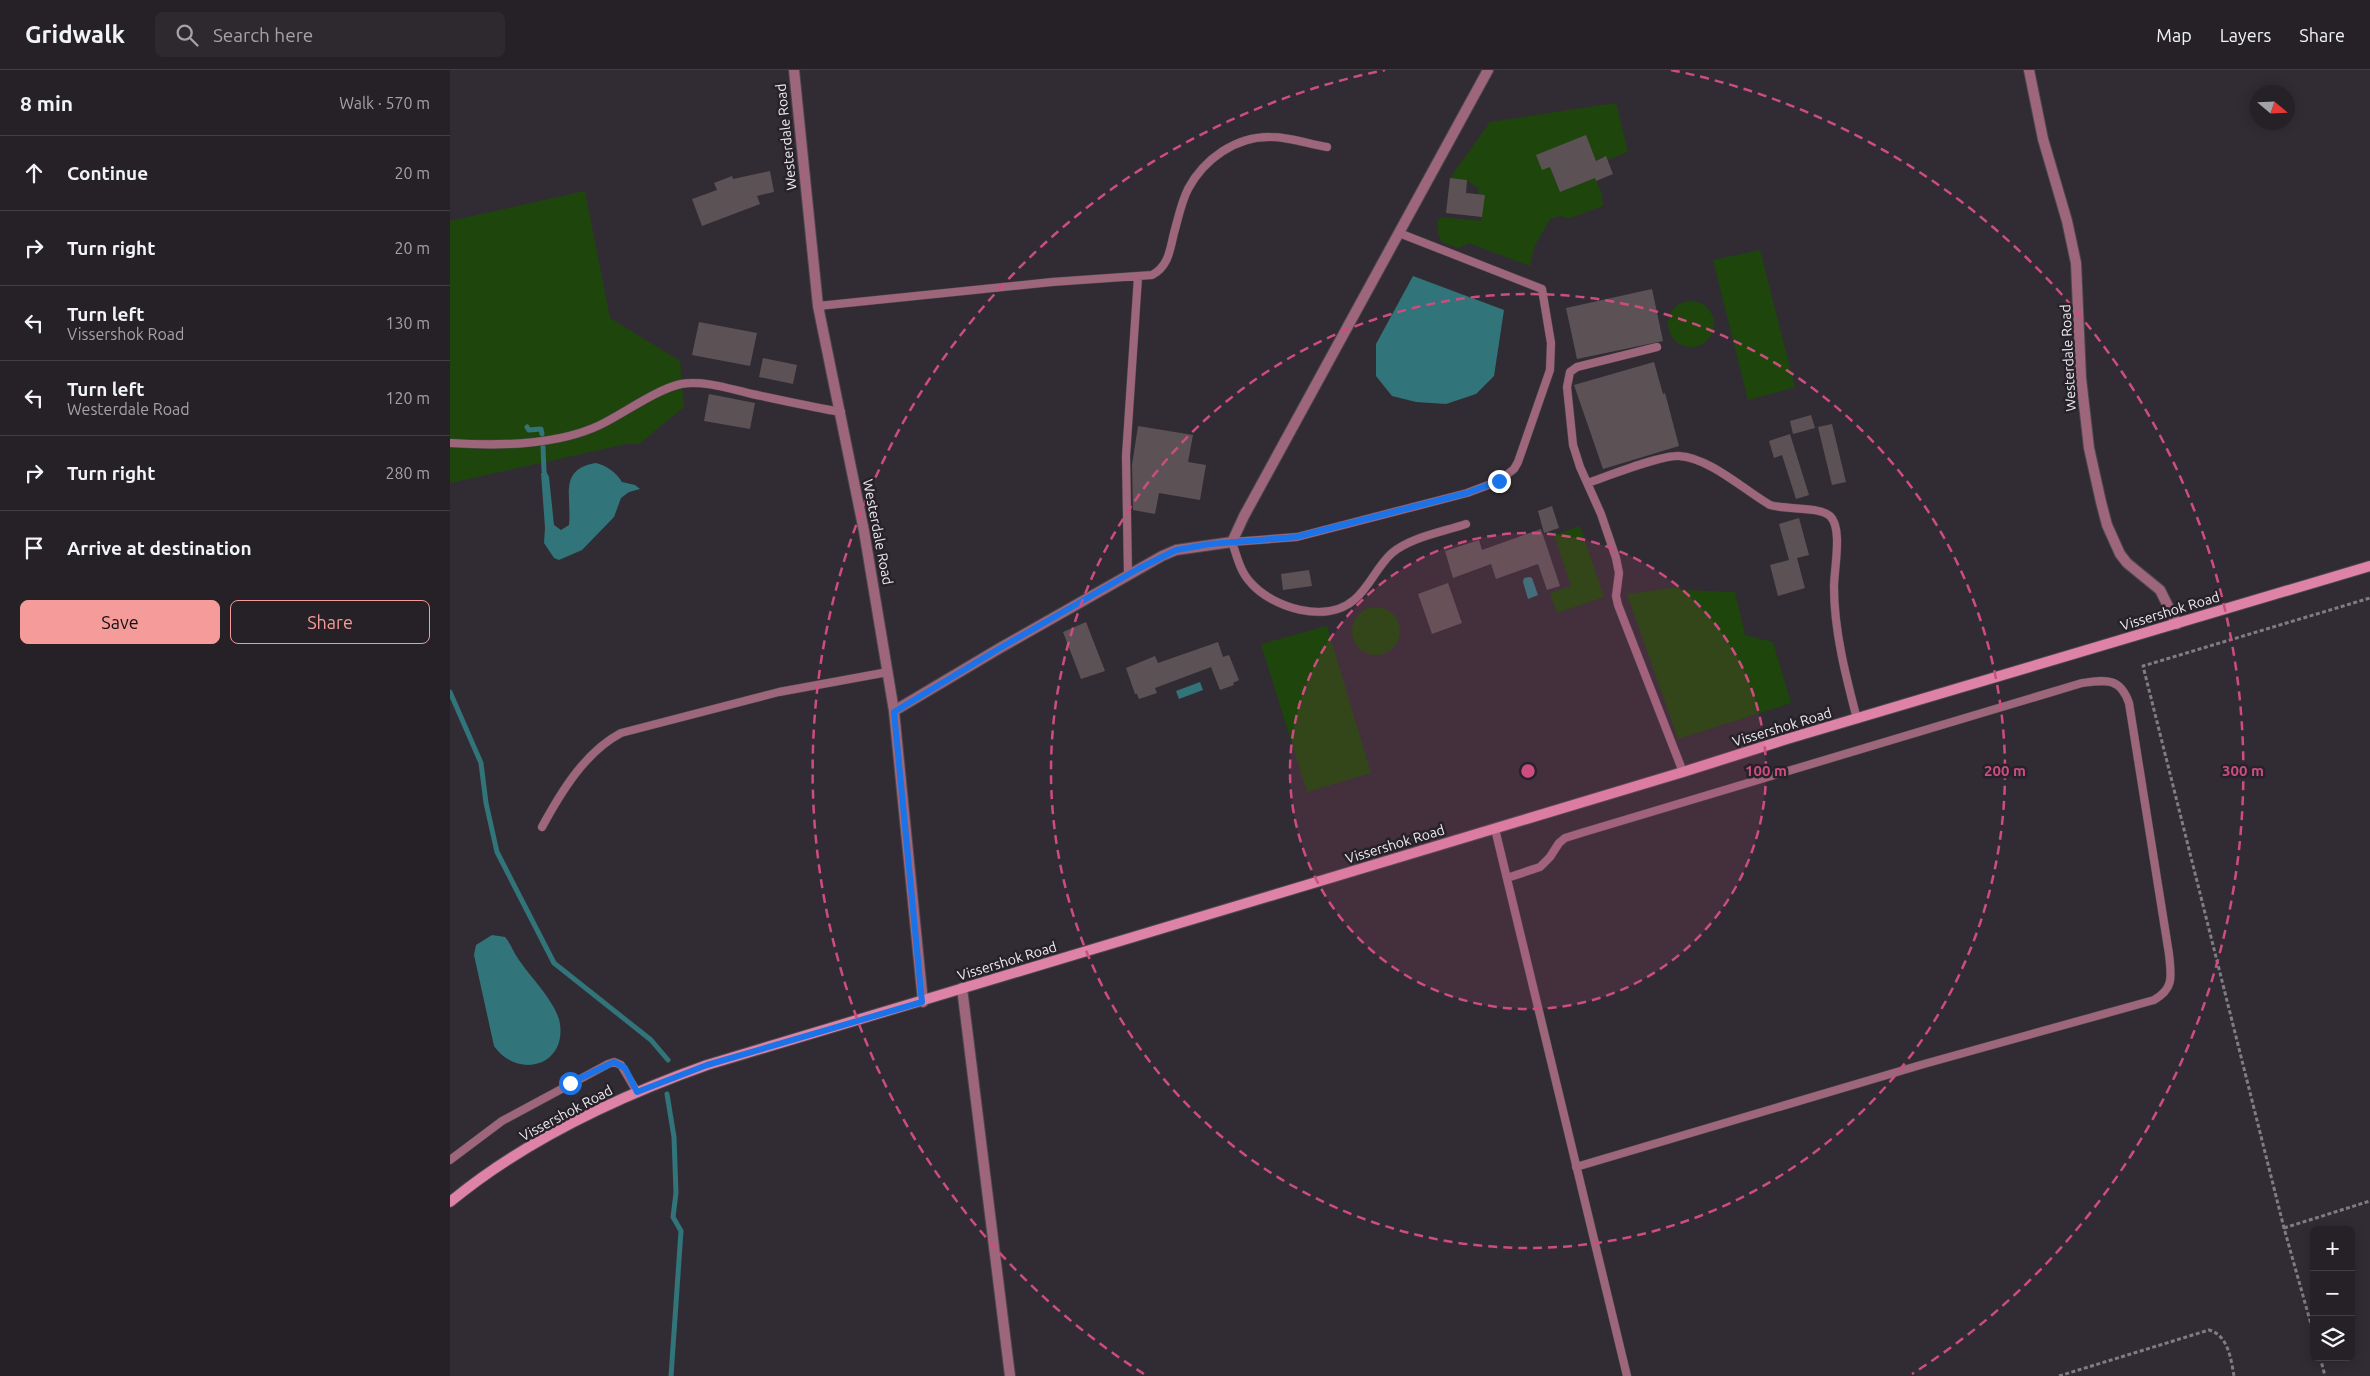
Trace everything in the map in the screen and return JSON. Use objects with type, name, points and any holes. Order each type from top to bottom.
[{"type":"main road","name":"Vissershok Road","points":[[450,1202],[510,1159],[573,1124],[637,1092],[707,1065],[922,1002],[962,988],[1495,829],[1787,739],[2370,566]]},
{"type":"street","name":"Westerdale Road","points":[[794,70],[818,306],[841,412],[894,712],[922,1002]]},
{"type":"street","points":[[894,712],[1128,575],[1176,550],[1232,542],[1488,70]]},
{"type":"street","name":"Westerdale Road","points":[[2029,70],[2040,130],[2067,221],[2076,263],[2081,378],[2089,448],[2100,502],[2107,525],[2120,554],[2127,563],[2160,590],[2178,624]]},
{"type":"street","points":[[962,988],[1010,1376]]},
{"type":"lane","points":[[818,306],[1052,282],[1152,275],[1163,267],[1168,258],[1180,210],[1188,189],[1220,152],[1253,137],[1273,137],[1327,147]]},
{"type":"lane","points":[[1399,233],[1542,289],[1551,343],[1550,370],[1518,462],[1499,481],[1467,493],[1296,537],[1232,542],[1244,575],[1265,596],[1290,608],[1326,610],[1336,609],[1354,601],[1392,553],[1406,545],[1466,524]]},
{"type":"lane","points":[[1128,575],[1126,456],[1138,277]]},
{"type":"lane","points":[[1657,347],[1577,367],[1570,372],[1567,387],[1573,445],[1580,468],[1602,514],[1616,558],[1618,573],[1616,596],[1618,605],[1683,772]]},
{"type":"lane","points":[[450,443],[481,445],[524,443],[566,436],[597,426],[661,391],[682,384],[698,383],[720,386],[841,412]]},
{"type":"lane","points":[[1588,483],[1663,459],[1681,456],[1704,464],[1770,505],[1780,508],[1822,512],[1829,516],[1835,522],[1837,534],[1834,587],[1837,623],[1857,719]]},
{"type":"lane","points":[[542,827],[559,796],[586,763],[608,740],[621,733],[778,692],[888,672]]},
{"type":"lane","points":[[1507,878],[1540,867],[1565,838],[2082,682],[2104,680],[2113,682],[2124,690],[2129,703],[2169,954],[2171,980],[2168,989],[2162,995],[2154,1000],[1924,1064],[1576,1167]]},
{"type":"lane","points":[[1495,829],[1627,1376]]},
{"type":"lane","points":[[450,1160],[502,1121],[608,1064],[614,1062],[621,1065],[637,1092]]},
{"type":"path","points":[[2310,1321],[2284,1228],[2143,666],[2370,598]]},
{"type":"path","points":[[2284,1228],[2370,1201]]},
{"type":"path","points":[[2059,1376],[2208,1330],[2219,1335],[2227,1348],[2234,1376]]},
{"type":"path","points":[[2321,1361],[2325,1376]]},
{"type":"green space","points":[[1616,103],[1628,152],[1607,160],[1605,156],[1589,163],[1558,163],[1552,173],[1560,192],[1595,178],[1602,194],[1603,206],[1570,218],[1560,216],[1550,219],[1534,247],[1530,266],[1469,243],[1459,248],[1442,242],[1438,232],[1438,220],[1442,217],[1481,221],[1485,195],[1478,194],[1479,189],[1467,180],[1450,178],[1490,122]]},
{"type":"green space","points":[[585,191],[610,318],[680,361],[684,407],[639,444],[626,444],[450,483],[450,221]]},
{"type":"green space","points":[[1760,250],[1795,387],[1748,400],[1713,260]]},
{"type":"green space","points":[[1691,301],[1704,305],[1710,311],[1714,324],[1710,337],[1704,343],[1691,347],[1678,343],[1672,337],[1668,324],[1672,311],[1678,305]]},
{"type":"green space","points":[[1580,526],[1604,597],[1557,613],[1550,593],[1571,586],[1554,535]]},
{"type":"green space","points":[[1679,587],[1680,590],[1735,592],[1745,635],[1773,642],[1791,703],[1678,739],[1627,594]]},
{"type":"green space","points":[[1376,607],[1385,609],[1393,614],[1398,622],[1400,631],[1398,640],[1393,648],[1385,653],[1376,655],[1367,653],[1359,648],[1354,640],[1352,631],[1354,622],[1359,614],[1367,609]]},
{"type":"green space","points":[[1327,626],[1371,773],[1307,792],[1261,644]]},
{"type":"water","points":[[1413,276],[1504,310],[1494,376],[1476,394],[1446,404],[1416,402],[1392,396],[1376,376],[1376,344]]},
{"type":"water","points":[[596,463],[611,470],[622,482],[635,485],[640,489],[629,492],[621,498],[614,517],[582,550],[559,560],[554,558],[544,543],[545,528],[541,473],[546,471],[549,477],[554,525],[561,530],[569,525],[569,485],[572,478],[576,471],[584,466]]},
{"type":"water","points":[[1524,578],[1532,578],[1538,595],[1528,599],[1523,582]]},
{"type":"water","points":[[1200,682],[1203,690],[1179,699],[1176,691]]},
{"type":"water","points":[[492,935],[505,937],[519,960],[549,999],[558,1016],[560,1039],[548,1059],[538,1064],[515,1063],[494,1046],[474,955],[476,945]]},
{"type":"building","points":[[1586,135],[1596,161],[1606,156],[1613,174],[1596,181],[1595,178],[1560,192],[1550,167],[1542,170],[1536,155]]},
{"type":"building","points":[[770,171],[774,192],[757,196],[760,204],[702,226],[692,199],[717,190],[714,183],[732,176],[733,179]]},
{"type":"building","points":[[1450,178],[1467,180],[1466,193],[1485,195],[1482,217],[1446,213]]},
{"type":"building","points":[[1652,289],[1663,341],[1577,359],[1566,308]]},
{"type":"building","points":[[699,322],[757,333],[750,366],[692,355]]},
{"type":"building","points":[[763,358],[797,365],[793,384],[759,377]]},
{"type":"building","points":[[1654,362],[1663,394],[1665,393],[1679,446],[1603,469],[1574,385]]},
{"type":"building","points":[[709,394],[755,403],[750,429],[704,421]]},
{"type":"building","points":[[1811,415],[1815,428],[1793,434],[1790,421]]},
{"type":"building","points":[[1832,424],[1846,482],[1832,485],[1818,427]]},
{"type":"building","points":[[1138,426],[1193,435],[1188,462],[1206,465],[1200,500],[1159,493],[1155,514],[1133,510],[1132,465]]},
{"type":"building","points":[[1790,434],[1809,495],[1796,499],[1782,455],[1774,458],[1769,441]]},
{"type":"building","points":[[1552,506],[1559,528],[1544,533],[1538,511]]},
{"type":"building","points":[[1799,518],[1809,555],[1797,558],[1805,588],[1778,596],[1770,565],[1789,560],[1779,524]]},
{"type":"building","points":[[1541,529],[1560,586],[1547,590],[1538,564],[1496,579],[1491,564],[1453,578],[1445,551],[1479,540],[1482,550]]},
{"type":"building","points":[[1309,570],[1312,586],[1283,590],[1281,574]]},
{"type":"building","points":[[1448,583],[1462,623],[1432,634],[1418,594]]},
{"type":"building","points":[[1086,622],[1105,671],[1081,679],[1063,632]]},
{"type":"building","points":[[1218,642],[1223,657],[1229,655],[1239,680],[1233,683],[1234,685],[1220,690],[1211,667],[1155,688],[1157,693],[1139,699],[1137,694],[1135,694],[1126,668],[1155,656],[1158,663]]},
{"type":"waterway","points":[[527,427],[529,430],[541,429],[542,434]]},
{"type":"waterway","points":[[543,447],[544,471]]},
{"type":"waterway","points":[[450,692],[481,763],[486,803],[497,852],[554,963],[651,1040],[668,1060]]},
{"type":"waterway","points":[[667,1094],[674,1137],[676,1193],[673,1217],[681,1231],[671,1376]]},
{"type":"route","points":[[570,1083],[614,1062],[625,1068],[637,1092],[707,1065],[772,1044],[922,1002],[907,830],[894,712],[1000,648],[1138,569],[1176,550],[1210,544],[1296,537],[1467,493],[1499,481]]}]
